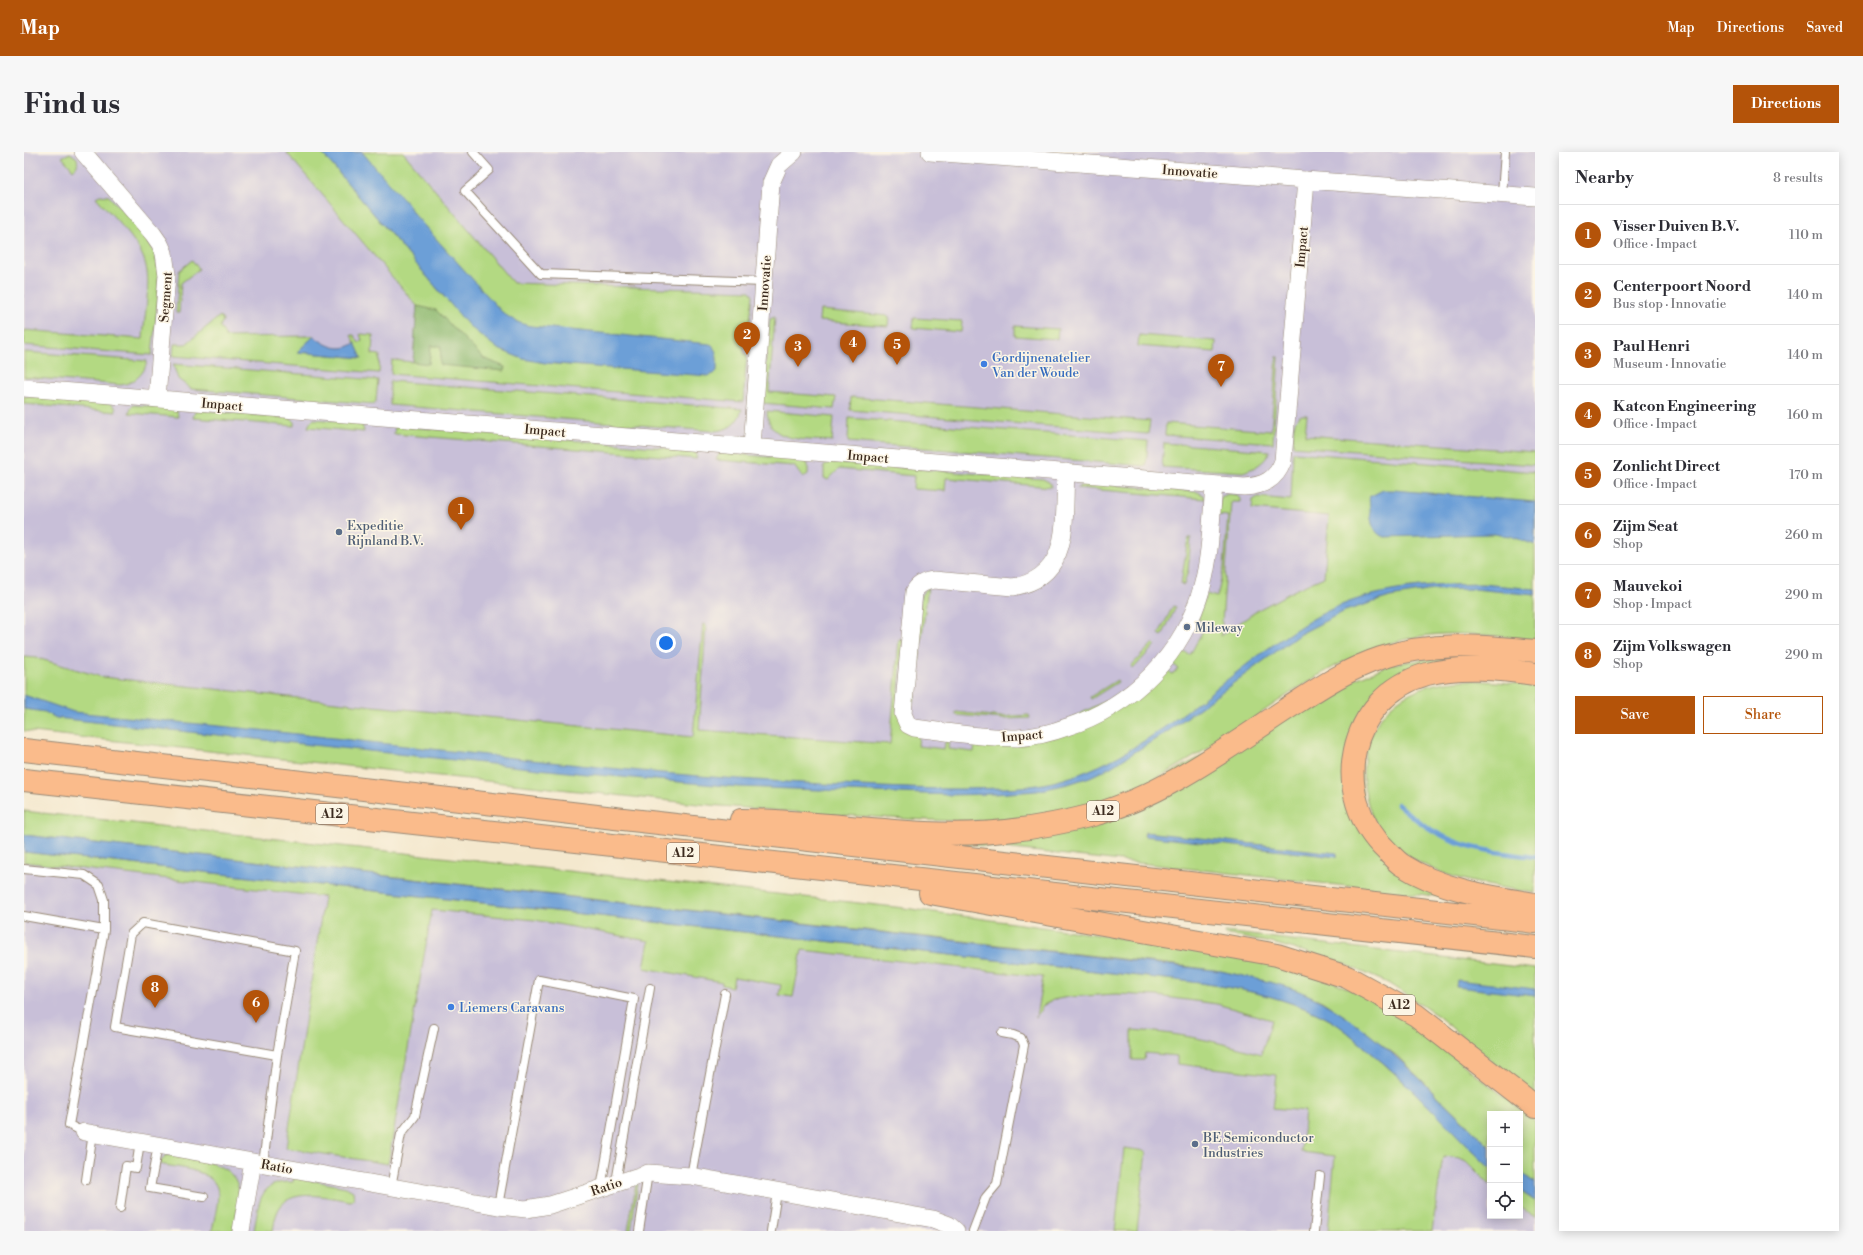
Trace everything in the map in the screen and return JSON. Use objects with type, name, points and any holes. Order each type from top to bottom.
[{"type":"highway","name":"A12","points":[[632,820],[768,820],[927,833],[980,834],[1043,826],[1094,814],[1142,797],[1200,766],[1328,682],[1354,668],[1382,658],[1420,648],[1465,645],[1535,651]]},
{"type":"highway","points":[[1535,674],[1498,669],[1452,670],[1426,674],[1403,685],[1387,696],[1375,707],[1356,743],[1352,760],[1355,800],[1363,820],[1378,843],[1402,865],[1436,883],[1499,898],[1535,904]]},
{"type":"highway","name":"A12","points":[[24,750],[1535,922]]},
{"type":"highway","name":"A12","points":[[24,780],[1535,947]]},
{"type":"highway","name":"A12","points":[[726,857],[1240,948],[1277,955],[1310,965],[1347,977],[1416,1015],[1535,1107]]},
{"type":"street","name":"Segment","points":[[83,152],[153,234],[160,244],[164,254],[167,275],[157,398]]},
{"type":"street","name":"Innovatie","points":[[752,446],[771,183],[779,165],[794,152]]},
{"type":"street","name":"Innovatie","points":[[930,152],[1000,154],[1306,180]]},
{"type":"street","name":"Impact","points":[[24,388],[752,446],[1214,485],[1244,487],[1258,486],[1267,483],[1275,476],[1283,461],[1306,180]]},
{"type":"street","points":[[1306,180],[1535,196]]},
{"type":"street","name":"Impact","points":[[1066,472],[1062,545],[1059,554],[1047,572],[1024,586],[1013,587],[934,580],[917,586],[914,592],[903,714],[908,725],[914,728],[988,737],[1018,738],[1043,734],[1093,718],[1125,699],[1142,686],[1166,660],[1191,619],[1202,588],[1208,556],[1214,485]]},
{"type":"street","name":"Ratio","points":[[89,1133],[498,1206],[526,1209],[550,1205],[648,1173],[691,1176],[933,1219],[949,1225],[956,1231]]},
{"type":"street","name":"Ratio","points":[[241,1231],[258,1163]]},
{"type":"lane","points":[[473,152],[489,170],[465,191],[541,274],[764,282]]},
{"type":"lane","points":[[1502,194],[1505,152]]},
{"type":"lane","points":[[24,869],[84,875],[99,885],[104,900],[104,930],[69,1125],[89,1133],[86,1180]]},
{"type":"lane","points":[[24,916],[104,930]]},
{"type":"lane","points":[[258,1163],[277,1055],[295,950],[142,923],[132,934],[115,1026],[277,1055]]},
{"type":"lane","points":[[498,1206],[539,980],[634,999],[608,1185]]},
{"type":"lane","points":[[608,1185],[650,988]]},
{"type":"lane","points":[[691,1176],[725,994]]},
{"type":"lane","points":[[391,1187],[401,1134],[415,1116],[434,1028]]},
{"type":"lane","points":[[973,1231],[986,1197],[997,1184],[1024,1045],[1021,1038],[1002,1033]]},
{"type":"lane","points":[[120,1208],[126,1166],[136,1168],[140,1142]]},
{"type":"lane","points":[[158,1145],[150,1188],[204,1197]]},
{"type":"lane","points":[[639,1231],[648,1173]]},
{"type":"lane","points":[[1314,1231],[1320,1176]]},
{"type":"lane","points":[[771,1231],[777,1192]]},
{"type":"shaded area","points":[[24,152],[1535,152],[1535,592],[1478,587],[1099,770],[24,702]]},
{"type":"shaded area","points":[[24,841],[1212,976],[1487,1154],[1487,1219],[1523,1219],[1523,1183],[1535,1193],[1535,1231],[24,1231]]},
{"type":"green space","points":[[286,152],[321,152],[446,299],[450,299],[546,363],[584,366],[594,364],[530,328],[502,316],[355,152],[403,152],[513,283],[750,291],[753,295],[747,345],[744,345],[744,354],[747,354],[743,402],[391,374],[392,360],[413,362],[417,306]]},
{"type":"green space","points":[[70,153],[77,158],[78,162],[73,170],[62,157]]},
{"type":"green space","points":[[100,195],[109,196],[132,221],[148,241],[156,258],[158,271],[158,300],[152,355],[24,345],[24,330],[143,339],[148,292],[146,266],[143,257],[132,239],[96,197]]},
{"type":"green space","points":[[192,260],[199,269],[181,283],[179,313],[176,313],[179,271]]},
{"type":"green space","points":[[417,306],[436,310],[483,358],[505,367],[504,371],[440,365],[441,346],[431,346],[429,364],[413,362]]},
{"type":"green space","points":[[820,310],[889,316],[888,326],[819,321]]},
{"type":"green space","points":[[220,316],[223,320],[220,327],[226,336],[224,337],[314,336],[298,352],[361,358],[351,335],[354,335],[359,343],[362,340],[360,334],[373,335],[372,354],[380,355],[379,373],[173,356],[174,344],[186,344]]},
{"type":"green space","points":[[775,317],[769,392],[836,397],[834,409],[762,403],[770,319]]},
{"type":"green space","points":[[914,318],[962,321],[961,332],[913,328]]},
{"type":"green space","points":[[1015,326],[1058,329],[1057,339],[1015,336]]},
{"type":"green space","points":[[1139,335],[1216,341],[1215,352],[1138,346]]},
{"type":"green space","points":[[24,352],[147,361],[144,370],[138,377],[126,384],[121,385],[24,377]]},
{"type":"green space","points":[[1277,357],[1279,357],[1273,443],[1165,435],[1166,423],[1271,431]]},
{"type":"green space","points":[[173,364],[378,380],[376,401],[374,404],[191,389],[178,379]]},
{"type":"green space","points":[[390,381],[742,409],[738,419],[732,426],[723,430],[712,431],[390,405]]},
{"type":"green space","points":[[24,396],[110,403],[115,407],[116,412],[24,404]]},
{"type":"green space","points":[[851,397],[1150,421],[1148,434],[850,410]]},
{"type":"green space","points":[[134,405],[174,408],[177,410],[178,417],[129,413],[131,407]]},
{"type":"green space","points":[[200,410],[290,418],[294,422],[294,426],[193,418],[195,411]]},
{"type":"green space","points":[[767,411],[834,417],[832,441],[791,438],[782,434],[774,429],[769,422]]},
{"type":"green space","points":[[1302,415],[1307,415],[1305,435],[1535,452],[1535,465],[1293,446],[1293,433],[1296,420]]},
{"type":"green space","points":[[849,418],[1148,441],[1146,466],[848,442]]},
{"type":"green space","points":[[314,419],[362,423],[364,432],[308,427]]},
{"type":"green space","points":[[395,426],[692,450],[695,452],[697,459],[394,434]]},
{"type":"green space","points":[[1164,443],[1270,451],[1265,459],[1259,464],[1252,469],[1243,472],[1162,467]]},
{"type":"green space","points":[[1293,452],[1535,472],[1535,640],[1475,634],[1445,634],[1416,637],[1372,649],[1333,667],[1314,678],[1182,764],[1141,785],[1099,802],[1071,810],[1015,819],[960,821],[904,819],[698,804],[24,731],[24,657],[37,658],[102,677],[373,706],[693,737],[703,624],[706,625],[699,730],[890,744],[899,639],[903,640],[897,712],[919,735],[918,746],[944,749],[946,738],[949,738],[948,749],[974,752],[975,741],[1024,743],[1167,669],[1172,674],[1179,669],[1172,663],[1180,650],[1190,655],[1207,623],[1198,619],[1206,594],[1217,597],[1224,567],[1228,516],[1217,515],[1221,497],[1228,494],[1237,495],[1240,498],[1240,502],[1231,502],[1221,636],[1258,610],[1299,588],[1324,577],[1329,516],[1252,509],[1253,500],[1258,497],[1291,500]]},
{"type":"green space","points":[[723,453],[805,460],[808,464],[808,474],[803,478],[794,466],[716,460],[719,454]]},
{"type":"green space","points":[[830,462],[1043,479],[1049,482],[1052,487],[946,478],[945,491],[913,489],[914,476],[839,469],[828,480],[824,478],[824,466]]},
{"type":"green space","points":[[1087,483],[1198,492],[1203,495],[1205,499],[1077,488]]},
{"type":"green space","points":[[1188,538],[1191,538],[1188,570],[1184,585],[1181,584]]},
{"type":"green space","points":[[928,587],[914,702],[911,701],[921,595]]},
{"type":"green space","points":[[1173,606],[1176,607],[1162,636],[1159,634]]},
{"type":"green space","points":[[1153,643],[1155,645],[1133,669],[1131,666]]},
{"type":"green space","points":[[1458,657],[1492,659],[1445,665],[1360,719],[1363,833],[1472,900],[887,835],[1070,826],[1322,693],[1392,664],[1433,658]]},
{"type":"green space","points":[[1117,680],[1118,682],[1091,699],[1090,697]]},
{"type":"green space","points":[[1470,680],[1535,685],[1535,893],[1503,888],[1455,877],[1425,865],[1405,853],[1383,832],[1371,813],[1366,797],[1364,764],[1366,749],[1379,720],[1390,707],[1403,697],[1427,686],[1444,682]]},
{"type":"green space","points":[[956,712],[1001,717],[1029,715],[1030,718],[1003,719],[956,715]]},
{"type":"green space","points":[[24,811],[904,908],[1231,955],[1317,974],[1394,1010],[1522,1111],[1487,1111],[1487,1144],[1397,1056],[1322,1001],[1293,989],[1221,971],[24,835]]},
{"type":"green space","points":[[24,852],[1229,987],[1291,1003],[1330,1020],[1345,1030],[1400,1078],[1487,1165],[1487,1182],[1466,1161],[1460,1158],[1443,1156],[1432,1231],[1328,1231],[1335,1156],[1301,1152],[1305,1111],[1273,1108],[1277,1075],[1177,1064],[1177,1056],[1145,1053],[1144,1060],[1132,1060],[1132,1030],[1197,1038],[1261,1054],[1272,1020],[1217,1004],[1158,996],[1116,994],[1068,997],[1053,1000],[1044,1005],[1036,1017],[1043,977],[802,950],[793,997],[779,995],[781,985],[734,977],[732,987],[722,985],[722,982],[644,968],[649,941],[535,920],[432,910],[388,1164],[286,1148],[324,897],[24,862]]},
{"type":"green space","points":[[1225,932],[1535,969],[1535,1098],[1438,1016],[1388,983],[1335,960],[1272,943],[1224,934]]},
{"type":"green space","points":[[1523,1112],[1535,1121],[1535,1183],[1523,1174]]},
{"type":"green space","points":[[1124,1148],[1146,1151],[1137,1231],[1115,1231]]},
{"type":"green space","points":[[166,1155],[212,1163],[223,1168],[231,1175],[237,1183],[239,1195],[233,1231],[212,1231],[217,1208],[218,1194],[216,1186],[211,1179],[195,1171],[159,1164]]},
{"type":"green space","points":[[294,1177],[346,1187],[353,1191],[354,1199],[350,1201],[320,1196],[299,1196],[282,1204],[275,1219],[273,1231],[254,1231],[259,1203],[262,1196],[273,1185],[281,1182],[293,1182]]},
{"type":"green space","points":[[636,1184],[638,1184],[631,1231],[628,1231]]},
{"type":"green space","points":[[1523,1193],[1535,1201],[1535,1217],[1523,1209]]},
{"type":"water","points":[[321,152],[362,152],[409,206],[413,213],[502,312],[515,321],[531,326],[710,344],[716,353],[717,371],[714,374],[707,376],[545,363],[523,359],[498,349],[469,326]]},
{"type":"water","points":[[314,336],[323,343],[333,347],[344,348],[355,343],[362,358],[297,352]]},
{"type":"water","points":[[1383,490],[1535,502],[1535,545],[1510,536],[1493,534],[1384,537],[1375,530],[1373,526],[1370,515],[1369,497]]},
{"type":"water","points":[[1482,584],[1535,589],[1535,595],[1474,589],[1433,590],[1390,597],[1345,611],[1300,634],[1167,732],[1111,767],[1090,777],[1037,791],[951,795],[738,787],[586,774],[56,718],[45,712],[24,709],[24,695],[74,712],[609,768],[727,778],[852,786],[962,789],[1023,787],[1043,784],[1081,773],[1117,757],[1152,736],[1186,712],[1285,637],[1318,616],[1337,607],[1357,599],[1398,590],[1440,585]]},
{"type":"water","points":[[1145,832],[1337,853],[1337,857],[1144,836]]},
{"type":"water","points":[[24,835],[1221,971],[1286,986],[1310,996],[1346,1017],[1368,1033],[1410,1070],[1487,1144],[1487,1165],[1400,1078],[1350,1034],[1330,1020],[1291,1003],[1229,987],[24,852]]},
{"type":"water","points":[[1457,980],[1535,989],[1535,996],[1456,987]]},
{"type":"water","points":[[1523,1174],[1535,1183],[1535,1201],[1523,1193]]},
{"type":"waterway","points":[[1397,804],[1430,829],[1461,844],[1495,852],[1535,857]]},
{"type":"place","name":"Centerpoort Noord","points":[[747,355]]},
{"type":"place","name":"Katcon Engineering","points":[[853,363]]},
{"type":"place","name":"Gordijnenatelier Van der Woude","points":[[984,364]]},
{"type":"place","name":"Zonlicht Direct","points":[[897,365]]},
{"type":"place","name":"Paul Henri","points":[[798,367]]},
{"type":"place","name":"Mauvekoi","points":[[1221,387]]},
{"type":"place","name":"Visser Duiven B.V.","points":[[461,530]]},
{"type":"place","name":"Expeditie Rijnland B.V.","points":[[339,532]]},
{"type":"place","name":"Mileway","points":[[1187,627]]},
{"type":"place","name":"Liemers Caravans","points":[[451,1007]]},
{"type":"place","name":"Zijm Volkswagen","points":[[155,1008]]},
{"type":"place","name":"Zijm Seat","points":[[256,1023]]},
{"type":"place","name":"BE Semiconductor Industries","points":[[1195,1144]]}]
